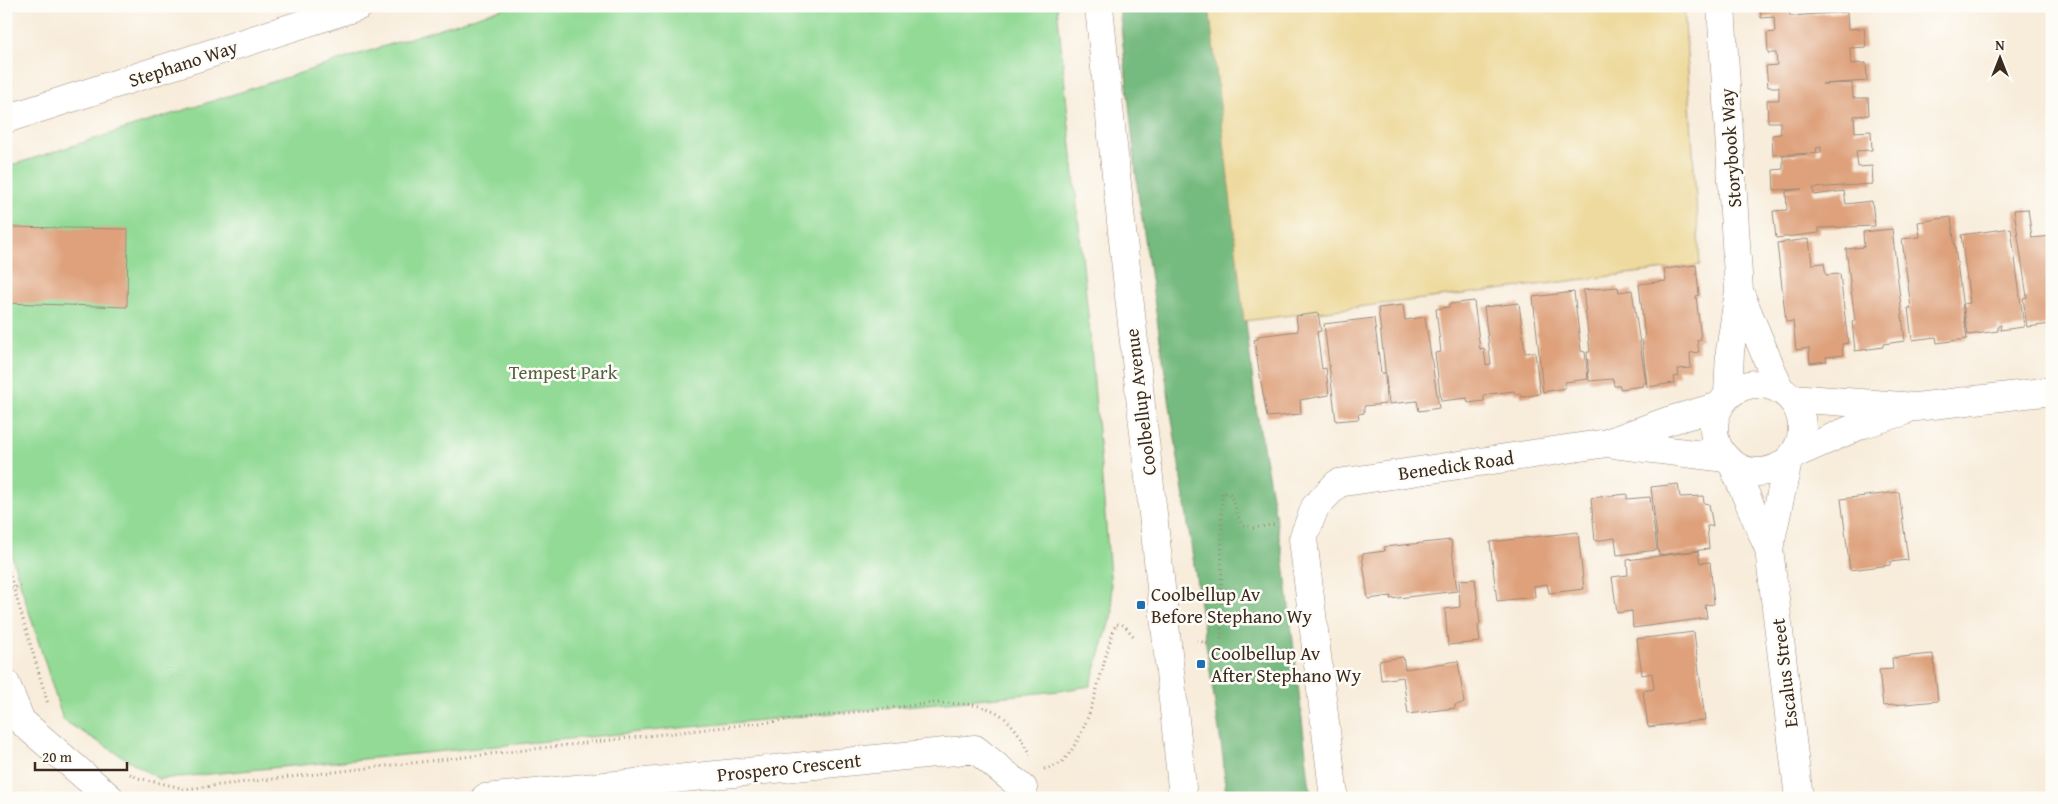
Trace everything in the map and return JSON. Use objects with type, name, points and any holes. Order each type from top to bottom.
[{"type":"street","name":"Stephano Way","points":[[6,119],[359,6]]},
{"type":"street","name":"Coolbellup Avenue","points":[[1099,6],[1122,241],[1168,643],[1183,798]]},
{"type":"street","name":"Storybook Way","points":[[1721,6],[1739,290]]},
{"type":"street","points":[[1739,290],[1786,394],[1798,408],[1802,432],[1790,458],[1769,549]]},
{"type":"street","points":[[1739,290],[1724,401],[1715,419],[1714,433],[1718,446],[1729,460],[1769,549]]},
{"type":"street","points":[[1606,443],[1724,401],[1740,388],[1754,384],[1767,384],[1786,394],[1916,408]]},
{"type":"street","points":[[1606,443],[1729,460],[1745,470],[1760,472],[1775,469],[1790,458],[1862,424],[1916,408],[2052,391]]},
{"type":"street","name":"Benedick Road","points":[[1334,798],[1303,539],[1315,507],[1338,482],[1606,443]]},
{"type":"street","name":"Escalus Street","points":[[1769,549],[1799,798]]},
{"type":"street","points":[[6,684],[21,722],[110,798]]},
{"type":"street","name":"Prospero Crescent","points":[[484,798],[975,748],[1023,788],[1024,798]]},
{"type":"path","points":[[1196,639],[1213,646],[1221,655],[1222,492],[1230,494],[1242,525],[1254,528],[1280,522]]},
{"type":"path","points":[[6,562],[50,710]]},
{"type":"path","points":[[6,590],[21,586]]},
{"type":"path","points":[[1039,770],[1061,763],[1076,741],[1092,704],[1116,624],[1124,626],[1137,640]]},
{"type":"path","points":[[123,770],[138,778],[186,789],[933,703],[977,704],[1000,712],[1024,743],[1032,757]]},
{"type":"green space","name":"Tempest Park","points":[[510,6],[1057,6],[1090,335],[1113,611],[1090,686],[1059,691],[159,779],[63,720],[6,538],[6,167]]},
{"type":"green space","points":[[1119,6],[1209,6],[1256,408],[1284,563],[1311,798],[1226,798],[1223,757],[1138,193]]},
{"type":"sand","points":[[1209,6],[1684,6],[1700,265],[1244,321]]},
{"type":"building","points":[[1760,6],[1789,6],[1790,16],[1847,12],[1848,29],[1864,28],[1866,47],[1850,48],[1851,64],[1866,63],[1867,81],[1822,84],[1852,83],[1853,98],[1868,98],[1869,115],[1854,116],[1855,132],[1871,131],[1872,150],[1856,151],[1858,167],[1872,166],[1873,184],[1813,188],[1814,195],[1844,191],[1846,204],[1872,201],[1875,226],[1819,228],[1819,233],[1776,238],[1773,211],[1787,210],[1786,191],[1802,189],[1774,190],[1773,170],[1783,169],[1783,156],[1821,153],[1821,147],[1816,148],[1817,153],[1773,155],[1772,135],[1781,134],[1780,122],[1768,122],[1767,100],[1779,100],[1779,87],[1768,87],[1766,66],[1777,65],[1776,53],[1768,53],[1767,33],[1775,32],[1774,17],[1761,18]]},
{"type":"building","points":[[2028,209],[2032,238],[2052,236],[2052,324],[2027,327],[2023,298],[2027,297],[2014,210]]},
{"type":"building","points":[[1951,217],[1967,339],[1937,343],[1936,337],[1912,340],[1908,308],[1911,308],[1902,239],[1920,237],[1918,222]]},
{"type":"building","points":[[6,227],[128,229],[127,307],[6,303]]},
{"type":"building","points":[[2011,228],[2024,327],[2000,330],[2001,325],[1998,326],[1998,331],[1968,335],[1963,304],[1970,303],[1961,235]]},
{"type":"building","points":[[1892,229],[1905,341],[1883,344],[1883,347],[1855,351],[1852,321],[1855,321],[1846,249],[1864,247],[1863,232]]},
{"type":"building","points":[[1809,239],[1812,264],[1824,263],[1826,275],[1840,274],[1848,343],[1842,344],[1843,355],[1826,357],[1827,361],[1810,363],[1809,348],[1796,350],[1793,321],[1786,322],[1777,243]]},
{"type":"building","points":[[1696,265],[1699,295],[1696,296],[1701,339],[1697,340],[1699,352],[1690,353],[1691,368],[1678,369],[1679,376],[1673,377],[1674,383],[1647,387],[1642,340],[1645,338],[1639,284],[1666,281],[1664,269]]},
{"type":"building","points":[[1618,287],[1619,292],[1632,290],[1646,383],[1643,383],[1643,386],[1620,389],[1620,386],[1614,386],[1613,379],[1589,381],[1587,352],[1590,352],[1583,290]]},
{"type":"building","points":[[1574,292],[1581,351],[1585,352],[1588,379],[1565,382],[1565,388],[1543,392],[1533,297]]},
{"type":"building","points":[[1474,301],[1480,349],[1484,348],[1486,365],[1491,364],[1484,307],[1519,303],[1525,353],[1535,352],[1540,394],[1521,397],[1520,393],[1515,394],[1514,391],[1489,394],[1484,396],[1484,401],[1468,403],[1467,398],[1441,401],[1435,353],[1441,352],[1436,309],[1449,307],[1449,304]]},
{"type":"building","points":[[1403,305],[1405,320],[1425,317],[1439,408],[1419,411],[1417,401],[1389,404],[1378,308]]},
{"type":"building","points":[[1318,313],[1321,331],[1317,332],[1322,369],[1326,368],[1329,395],[1300,400],[1301,414],[1267,417],[1254,340],[1258,339],[1258,336],[1298,331],[1296,316]]},
{"type":"building","points":[[1374,318],[1381,373],[1385,373],[1386,404],[1364,406],[1364,413],[1358,414],[1359,419],[1336,421],[1324,324]]},
{"type":"building","points":[[1678,484],[1680,497],[1703,496],[1704,503],[1709,504],[1713,526],[1707,526],[1709,549],[1659,555],[1651,487]]},
{"type":"building","points":[[1899,492],[1908,560],[1890,562],[1890,565],[1850,570],[1841,499]]},
{"type":"building","points":[[1627,494],[1627,499],[1650,497],[1657,550],[1617,555],[1615,538],[1595,541],[1591,498]]},
{"type":"building","points":[[1578,532],[1584,589],[1549,593],[1547,584],[1534,586],[1535,597],[1497,601],[1490,542]]},
{"type":"building","points":[[1451,540],[1457,591],[1390,599],[1391,596],[1368,599],[1362,554],[1385,551],[1384,547]]},
{"type":"building","points":[[1698,551],[1700,563],[1710,562],[1714,604],[1705,605],[1707,618],[1633,628],[1632,611],[1617,613],[1612,577],[1628,575],[1627,560]]},
{"type":"building","points":[[1475,579],[1480,642],[1448,645],[1445,609],[1460,607],[1459,580]]},
{"type":"building","points":[[1694,632],[1705,720],[1648,727],[1643,691],[1654,689],[1652,673],[1642,675],[1637,639]]},
{"type":"building","points":[[1933,654],[1938,701],[1883,706],[1879,670],[1893,669],[1892,658]]},
{"type":"building","points":[[1403,657],[1405,669],[1458,661],[1464,703],[1455,705],[1455,708],[1408,714],[1403,677],[1381,680],[1379,661]]},
{"type":"place","name":"Coolbellup Av Before Stephano Wy","points":[[1141,605]]},
{"type":"place","name":"Coolbellup Av After Stephano Wy","points":[[1201,664]]}]
